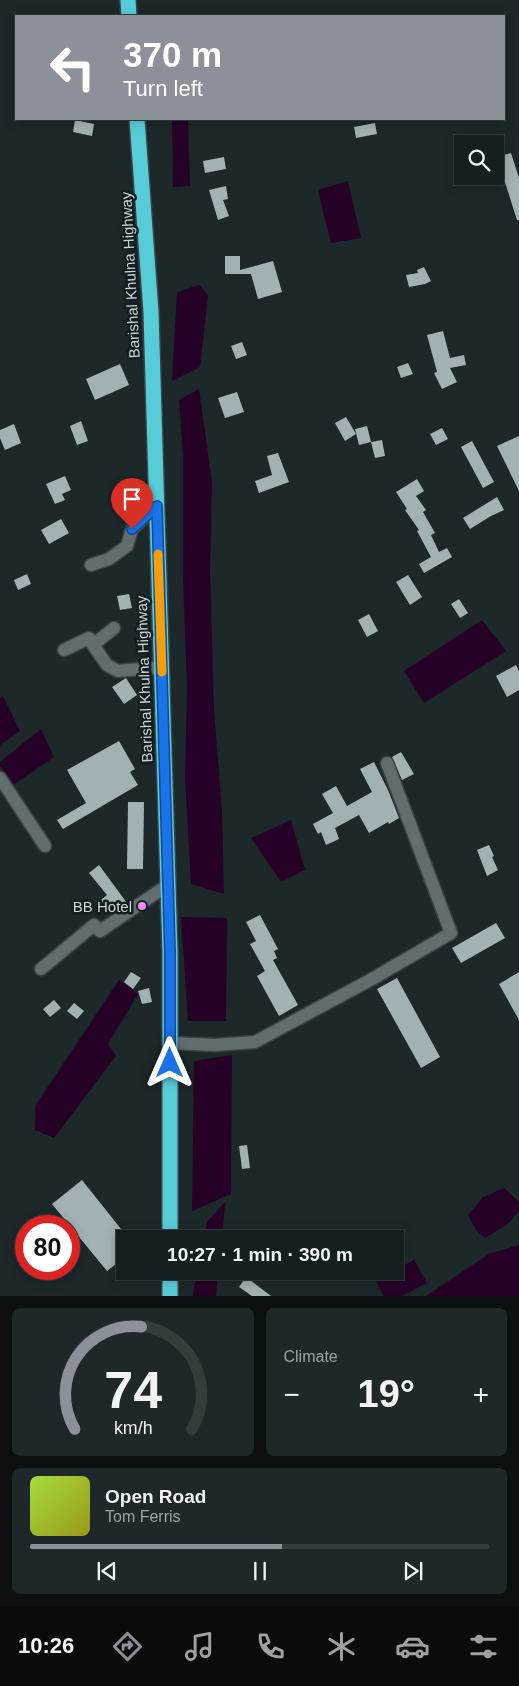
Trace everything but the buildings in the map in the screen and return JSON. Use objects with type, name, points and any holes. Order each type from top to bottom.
[{"type":"highway","points":[[128,0],[129,15]]},
{"type":"highway","name":"Barishal Khulna Highway","points":[[137,120],[151,312],[162,667],[168,885],[170,1230]]},
{"type":"highway","points":[[170,1280],[170,1296]]},
{"type":"street","points":[[92,565],[109,559],[127,546],[132,529],[157,506]]},
{"type":"street","points":[[94,645],[114,628]]},
{"type":"street","points":[[64,650],[89,638],[107,665],[118,671],[162,667]]},
{"type":"street","points":[[170,1043],[216,1045],[255,1042],[451,934],[386,763]]},
{"type":"street","points":[[0,778],[45,846]]},
{"type":"street","points":[[41,969],[94,925],[100,931],[168,885]]},
{"type":"shaded area","points":[[172,120],[188,120],[190,186],[173,187]]},
{"type":"shaded area","points":[[348,181],[361,238],[331,243],[318,190]]},
{"type":"shaded area","points":[[199,285],[208,295],[200,367],[172,381],[177,292]]},
{"type":"shaded area","points":[[199,389],[212,482],[210,570],[214,708],[222,812],[224,894],[191,884],[185,778],[187,688],[183,578],[183,456],[179,400]]},
{"type":"shaded area","points":[[482,620],[506,651],[424,703],[404,671]]},
{"type":"shaded area","points":[[3,696],[20,731],[0,745],[0,698]]},
{"type":"shaded area","points":[[41,729],[54,757],[13,785],[0,766],[0,762]]},
{"type":"shaded area","points":[[291,820],[305,870],[281,882],[251,838]]},
{"type":"shaded area","points":[[181,917],[227,918],[226,1021],[188,1021]]},
{"type":"shaded area","points":[[119,980],[138,994],[108,1044],[116,1056],[54,1138],[35,1130],[35,1106]]},
{"type":"shaded area","points":[[232,1055],[231,1194],[192,1211],[194,1061]]},
{"type":"shaded area","points":[[504,1188],[519,1202],[519,1211],[508,1224],[485,1238],[476,1230],[468,1215],[483,1197]]},
{"type":"shaded area","points":[[225,1202],[223,1230],[206,1230],[207,1222]]},
{"type":"shaded area","points":[[519,1245],[519,1296],[426,1296],[489,1254]]},
{"type":"shaded area","points":[[414,1260],[427,1283],[402,1296],[384,1296],[375,1280],[404,1280],[404,1265]]},
{"type":"shaded area","points":[[196,1280],[217,1280],[216,1296],[193,1296]]},
{"type":"slow traffic","points":[[158,554],[162,672]]},
{"type":"place","name":"BB Hotel","points":[[142,906]]},
{"type":"route","points":[[132,529],[157,506],[170,953],[170,1063]]}]
